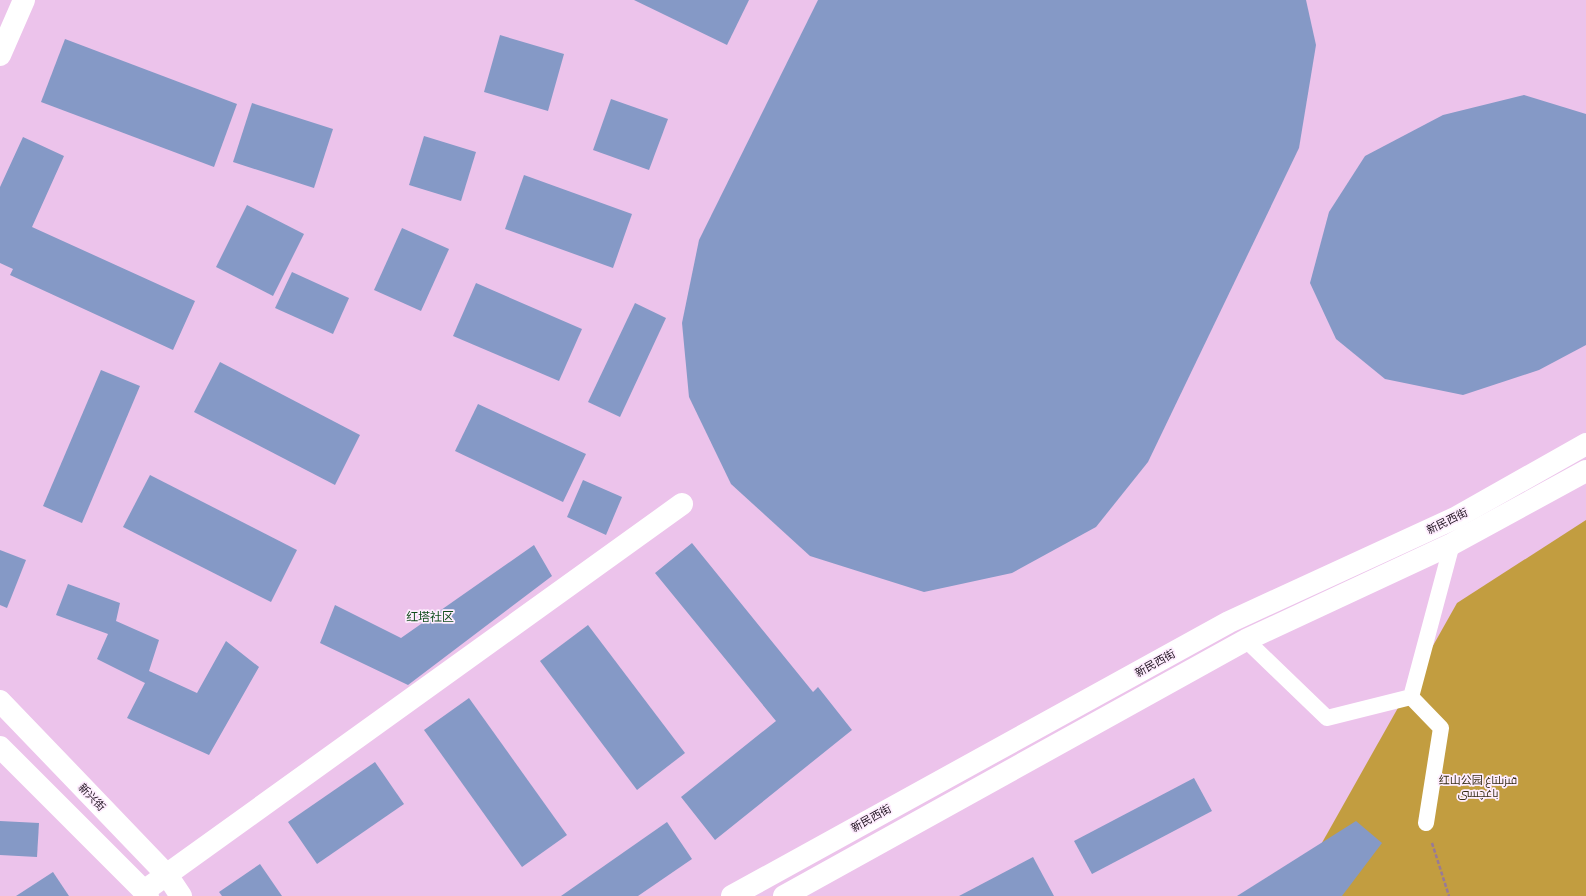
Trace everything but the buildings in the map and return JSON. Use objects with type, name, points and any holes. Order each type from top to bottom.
[{"type":"main road","points":[[0,55],[24,0]]},
{"type":"main road","name":"新民西街","points":[[732,896],[1229,622],[1455,518],[1586,444]]},
{"type":"main road","name":"新民西街","points":[[784,896],[1246,640],[1452,544],[1586,471]]},
{"type":"main road","points":[[0,746],[146,893],[167,875],[682,504]]},
{"type":"main road","name":"新兴街","points":[[0,701],[167,875],[181,896]]},
{"type":"lane","points":[[1411,697],[1452,544]]},
{"type":"lane","points":[[1246,640],[1327,718],[1411,697]]},
{"type":"lane","points":[[1411,697],[1441,728],[1426,823]]},
{"type":"path","points":[[1426,823],[1449,896]]},
{"type":"green space","name":"红山公园 قىزىلتاغ باغچىسى","points":[[1586,520],[1586,896],[1292,896],[1457,603]]},
{"type":"district","name":"红塔社区","points":[[430,617]]}]
